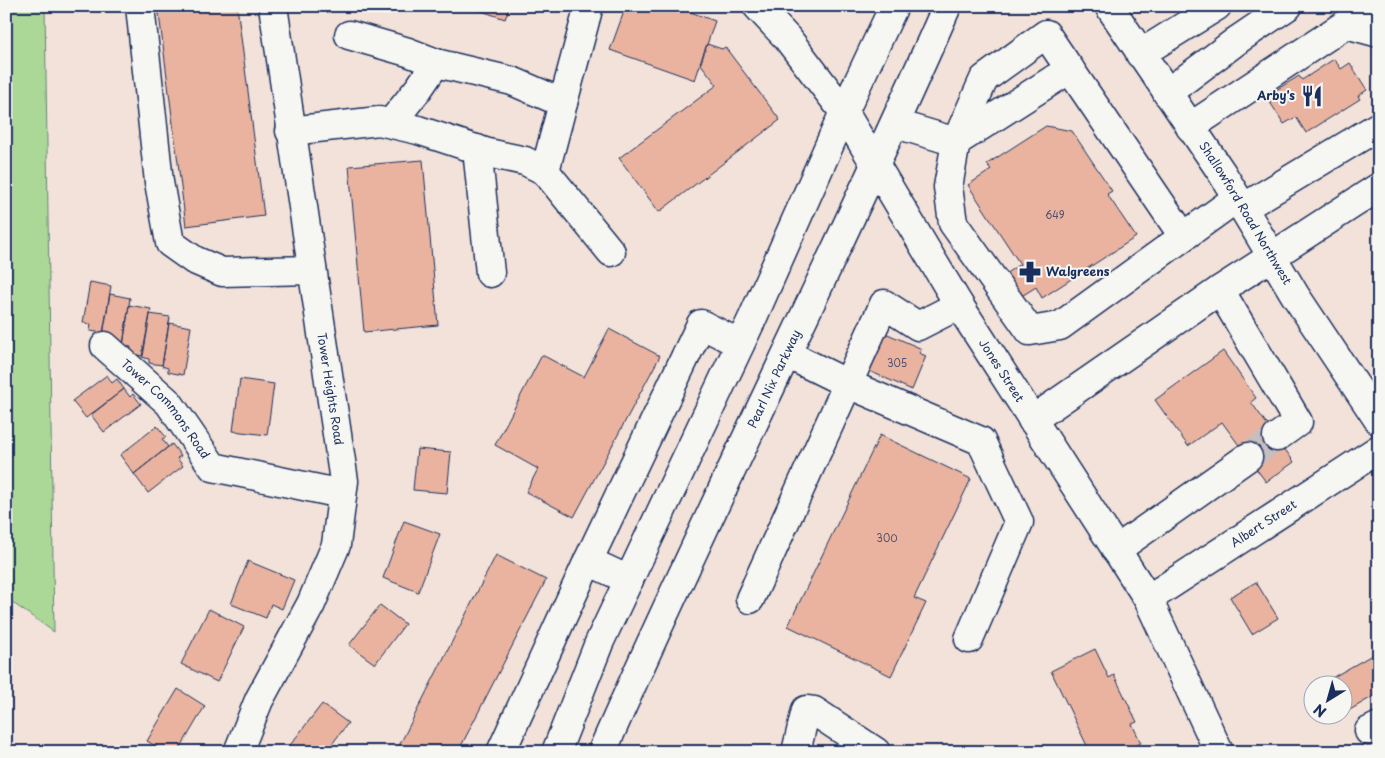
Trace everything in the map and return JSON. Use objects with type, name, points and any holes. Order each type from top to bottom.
[{"type":"street","points":[[140,6],[159,182],[170,243],[194,260],[222,272],[312,270]]},
{"type":"street","name":"Tower Heights Road","points":[[238,752],[259,700],[311,604],[336,545],[344,481],[272,6]]},
{"type":"street","points":[[545,171],[589,6]]},
{"type":"street","name":"Jones Street","points":[[757,6],[788,39],[844,112],[959,305],[1148,599],[1218,752]]},
{"type":"street","points":[[556,752],[599,643],[740,344],[844,112],[894,6]]},
{"type":"street","name":"Pearl Nix Parkway","points":[[602,752],[645,654],[896,124],[947,6]]},
{"type":"street","name":"Shallowford Road Northwest","points":[[1108,6],[1222,173],[1295,295],[1379,421]]},
{"type":"street","points":[[1140,54],[1218,6],[1239,39]]},
{"type":"street","points":[[1166,93],[1239,39],[1288,6]]},
{"type":"street","points":[[1190,127],[1346,24],[1370,6]]},
{"type":"street","points":[[1346,24],[1379,33]]},
{"type":"street","points":[[1183,236],[1046,34],[984,79],[956,142],[948,187],[953,223],[1030,330],[1060,326],[1183,236],[1379,126]]},
{"type":"street","points":[[349,35],[408,52],[436,63],[512,81],[563,103]]},
{"type":"street","points":[[391,124],[436,63]]},
{"type":"street","points":[[896,124],[956,142],[1070,69]]},
{"type":"street","points":[[290,131],[379,121],[418,130],[477,149],[525,161],[545,171],[611,252]]},
{"type":"street","points":[[477,149],[490,273]]},
{"type":"street","points":[[1032,420],[1220,290],[1379,187]]},
{"type":"street","points":[[1220,290],[1298,422],[1277,437]]},
{"type":"street","points":[[750,599],[884,304],[918,326],[959,305]]},
{"type":"street","points":[[501,752],[588,561],[701,324],[740,344]]},
{"type":"street","name":"Tower Commons Road","points":[[105,346],[169,404],[212,467],[342,494]]},
{"type":"street","points":[[787,354],[848,384],[981,442],[1019,522],[969,639]]},
{"type":"street","name":"Albert Street","points":[[1148,599],[1379,449]]},
{"type":"street","points":[[1116,550],[1248,457]]},
{"type":"street","points":[[588,561],[629,580]]},
{"type":"street","points":[[796,752],[806,710],[814,711],[876,752]]},
{"type":"green space","points":[[6,6],[45,6],[54,632],[6,598]]},
{"type":"building","points":[[158,6],[237,6],[264,216],[186,226]]},
{"type":"building","points":[[467,6],[510,6],[505,19]]},
{"type":"building","points":[[626,6],[674,6],[715,21],[695,80],[610,50]]},
{"type":"building","points":[[707,44],[722,49],[725,47],[780,120],[659,212],[619,158],[717,85],[700,63]]},
{"type":"building","name":"Arby's","points":[[1334,59],[1341,69],[1350,63],[1367,90],[1358,96],[1360,99],[1306,133],[1296,117],[1284,124],[1266,96],[1299,76],[1302,80]]},
{"type":"building","name":"Walgreens","points":[[1046,126],[1072,131],[1112,191],[1107,194],[1136,237],[1042,298],[1036,287],[1020,297],[1005,274],[1020,264],[968,185],[991,170],[987,164]]},
{"type":"building","points":[[423,160],[438,325],[364,332],[349,166]]},
{"type":"building","points":[[90,282],[111,286],[103,333],[90,331],[91,324],[83,323]]},
{"type":"building","points":[[110,294],[130,298],[123,345],[103,335]]},
{"type":"building","points":[[129,305],[151,309],[143,356],[130,354],[131,347],[123,346]]},
{"type":"building","points":[[150,314],[170,317],[162,365],[149,363],[149,359],[142,357]]},
{"type":"building","points":[[169,323],[191,327],[183,375],[168,372],[168,368],[162,366]]},
{"type":"building","points":[[609,329],[660,356],[574,517],[526,492],[538,469],[495,445],[542,355],[584,377]]},
{"type":"building","points":[[883,332],[922,349],[919,353],[926,356],[912,390],[867,370]]},
{"type":"building","points":[[1223,351],[1256,398],[1251,402],[1294,462],[1266,482],[1222,422],[1188,446],[1155,400]]},
{"type":"building","points":[[107,375],[112,383],[117,379],[124,389],[86,418],[72,401]]},
{"type":"building","points":[[240,379],[274,384],[267,435],[233,431]]},
{"type":"building","points":[[124,389],[130,397],[133,394],[141,404],[104,432],[91,415]]},
{"type":"building","points":[[157,426],[166,437],[162,439],[168,447],[134,474],[120,455]]},
{"type":"building","points":[[880,435],[971,479],[914,598],[926,603],[891,676],[788,626]]},
{"type":"building","points":[[172,444],[181,456],[177,458],[183,466],[148,493],[134,474]]},
{"type":"building","points":[[417,449],[451,452],[447,493],[413,490]]},
{"type":"building","points":[[404,521],[440,534],[418,592],[383,578]]},
{"type":"building","points":[[496,555],[546,580],[458,752],[396,752]]},
{"type":"building","points":[[248,561],[294,580],[282,609],[271,604],[266,618],[231,604]]},
{"type":"building","points":[[1256,582],[1278,618],[1252,634],[1230,597]]},
{"type":"building","points":[[380,605],[405,624],[375,664],[349,645]]},
{"type":"building","points":[[209,609],[244,627],[217,682],[181,664]]},
{"type":"building","points":[[1095,649],[1109,678],[1114,675],[1137,722],[1132,724],[1141,743],[1122,752],[1090,752],[1051,671]]},
{"type":"building","points":[[1379,651],[1379,693],[1352,709],[1352,676],[1335,676]]},
{"type":"building","points":[[178,689],[205,706],[178,752],[165,752],[147,741]]},
{"type":"building","points":[[322,704],[348,723],[326,752],[291,752],[287,749]]},
{"type":"tunnel","points":[[1248,457],[1277,437]]},
{"type":"place","name":"Arby's","points":[[1312,96]]},
{"type":"place","name":"Walgreens","points":[[1030,272]]}]
